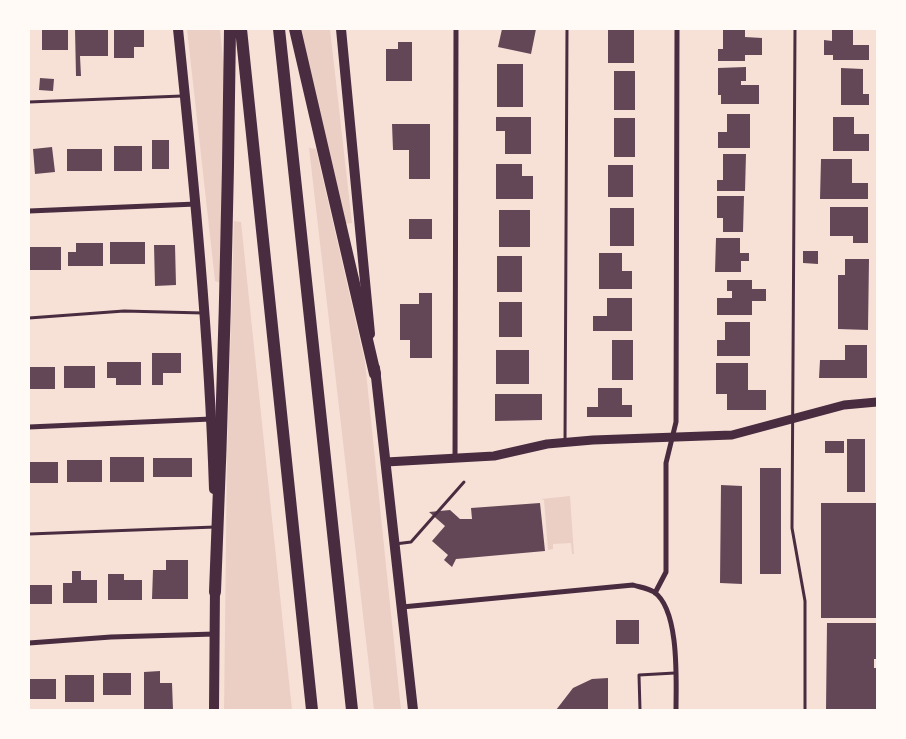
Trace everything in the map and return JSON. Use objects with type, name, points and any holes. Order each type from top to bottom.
[{"type":"highway","points":[[215,592],[222,440],[230,129],[230,29]]},
{"type":"highway","points":[[241,29],[312,710]]},
{"type":"highway","points":[[279,29],[352,710]]},
{"type":"highway","points":[[295,29],[375,374]]},
{"type":"main road","points":[[178,29],[196,204],[212,418],[215,527],[214,710]]},
{"type":"main road","points":[[340,29],[375,374],[413,710]]},
{"type":"street","points":[[455,460],[456,29]]},
{"type":"street","points":[[655,593],[666,572],[666,463],[676,412],[676,29]]},
{"type":"street","points":[[29,211],[196,204]]},
{"type":"street","points":[[386,462],[455,460],[494,456],[565,442],[732,435],[844,405],[877,402]]},
{"type":"street","points":[[29,427],[212,418]]},
{"type":"street","points":[[402,607],[632,584],[655,593],[668,612],[676,643],[676,710]]},
{"type":"street","points":[[29,643],[111,637],[215,634]]},
{"type":"lane","points":[[565,442],[567,29]]},
{"type":"lane","points":[[795,29],[792,528],[805,600],[805,710]]},
{"type":"lane","points":[[29,102],[185,96]]},
{"type":"lane","points":[[29,318],[124,311],[204,313]]},
{"type":"lane","points":[[395,544],[411,542],[464,482]]},
{"type":"lane","points":[[29,534],[215,527]]},
{"type":"lane","points":[[640,710],[639,675],[676,673]]},
{"type":"shaded area","points":[[187,29],[220,29],[224,69],[221,283],[215,281]]},
{"type":"shaded area","points":[[300,29],[330,29],[352,223],[344,224]]},
{"type":"shaded area","points":[[309,148],[316,149],[365,362],[401,710],[374,710]]},
{"type":"shaded area","points":[[234,221],[241,222],[292,710],[224,710],[227,458]]},
{"type":"shaded area","points":[[570,496],[574,554],[572,554],[571,543],[553,544],[553,549],[548,550],[544,500],[541,499]]},
{"type":"building","points":[[75,29],[108,29],[108,56],[80,56],[81,76],[76,76]]},
{"type":"building","points":[[114,29],[144,29],[144,47],[134,47],[134,58],[114,58]]},
{"type":"building","points":[[502,29],[536,29],[531,54],[498,47]]},
{"type":"building","points":[[608,29],[634,29],[634,63],[608,63]]},
{"type":"building","points":[[723,29],[745,29],[745,37],[762,38],[762,55],[745,55],[745,61],[718,61],[718,49],[723,49]]},
{"type":"building","points":[[832,29],[853,29],[853,45],[869,45],[869,60],[833,60],[833,55],[824,55],[824,40],[832,41]]},
{"type":"building","points":[[42,30],[68,30],[68,50],[42,50]]},
{"type":"building","points":[[398,42],[412,42],[412,81],[386,81],[386,49],[398,49]]},
{"type":"building","points":[[497,64],[523,64],[523,107],[497,107]]},
{"type":"building","points":[[746,67],[746,81],[741,81],[741,85],[759,85],[759,104],[721,104],[721,95],[718,95],[718,68]]},
{"type":"building","points":[[841,68],[863,69],[863,94],[869,94],[869,105],[841,105]]},
{"type":"building","points":[[614,71],[635,71],[635,110],[614,110]]},
{"type":"building","points":[[40,78],[54,79],[53,91],[39,90]]},
{"type":"building","points":[[727,114],[750,114],[750,148],[718,148],[718,132],[727,132]]},
{"type":"building","points":[[496,117],[531,117],[531,154],[505,154],[505,131],[496,131]]},
{"type":"building","points":[[833,117],[854,117],[854,134],[869,134],[869,151],[833,151]]},
{"type":"building","points":[[614,118],[635,118],[635,157],[614,157]]},
{"type":"building","points":[[392,124],[430,124],[430,179],[409,179],[409,150],[393,150]]},
{"type":"building","points":[[152,140],[169,140],[169,169],[152,169]]},
{"type":"building","points":[[114,146],[142,146],[142,171],[114,171]]},
{"type":"building","points":[[52,147],[55,172],[35,174],[33,149]]},
{"type":"building","points":[[67,149],[102,149],[102,171],[67,171]]},
{"type":"building","points":[[723,154],[746,154],[745,191],[717,191],[717,180],[723,180]]},
{"type":"building","points":[[821,159],[852,159],[852,183],[868,183],[868,199],[820,199]]},
{"type":"building","points":[[496,164],[522,164],[522,176],[533,176],[533,199],[496,199]]},
{"type":"building","points":[[608,165],[633,165],[633,197],[608,197]]},
{"type":"building","points":[[717,196],[744,196],[743,232],[723,232],[723,218],[717,218]]},
{"type":"building","points":[[830,207],[868,207],[868,243],[853,243],[853,236],[830,236]]},
{"type":"building","points":[[610,208],[634,208],[634,246],[610,246]]},
{"type":"building","points":[[499,210],[530,210],[530,247],[499,247]]},
{"type":"building","points":[[409,219],[432,219],[432,239],[409,239]]},
{"type":"building","points":[[716,238],[740,238],[740,253],[749,253],[749,261],[741,261],[741,272],[715,272]]},
{"type":"building","points":[[110,242],[145,242],[145,264],[110,264]]},
{"type":"building","points":[[76,243],[103,243],[103,266],[68,266],[68,252],[76,252]]},
{"type":"building","points":[[154,245],[175,245],[176,285],[155,286]]},
{"type":"building","points":[[29,247],[61,247],[61,270],[29,270]]},
{"type":"building","points":[[803,251],[818,251],[818,264],[803,263]]},
{"type":"building","points":[[599,253],[622,253],[622,271],[632,271],[632,289],[599,289]]},
{"type":"building","points":[[497,256],[522,256],[522,292],[497,292]]},
{"type":"building","points":[[845,259],[869,259],[868,330],[838,329],[838,275],[845,275]]},
{"type":"building","points":[[727,280],[752,280],[752,289],[766,289],[766,301],[752,301],[752,315],[717,315],[717,298],[732,298],[732,291],[727,291]]},
{"type":"building","points":[[419,293],[432,293],[432,358],[410,358],[410,340],[400,340],[400,304],[419,304]]},
{"type":"building","points":[[607,298],[632,298],[632,331],[593,331],[593,316],[607,316]]},
{"type":"building","points":[[499,302],[522,302],[522,337],[499,337]]},
{"type":"building","points":[[725,322],[750,322],[750,356],[717,356],[717,340],[725,340]]},
{"type":"building","points":[[612,340],[633,340],[633,380],[612,380]]},
{"type":"building","points":[[845,345],[867,345],[867,378],[819,378],[820,360],[845,360]]},
{"type":"building","points":[[496,350],[529,350],[529,384],[496,384]]},
{"type":"building","points":[[152,353],[181,353],[181,373],[163,373],[163,385],[152,385]]},
{"type":"building","points":[[107,362],[141,362],[141,385],[116,385],[116,378],[107,378]]},
{"type":"building","points":[[716,363],[748,363],[748,390],[766,390],[766,410],[727,410],[727,394],[716,394]]},
{"type":"building","points":[[64,366],[95,366],[95,388],[64,388]]},
{"type":"building","points":[[29,367],[55,367],[55,389],[29,389]]},
{"type":"building","points":[[598,388],[622,388],[622,405],[632,405],[632,417],[587,417],[587,407],[598,407]]},
{"type":"building","points":[[495,394],[542,394],[542,420],[495,421]]},
{"type":"building","points":[[847,439],[865,439],[865,492],[847,492]]},
{"type":"building","points":[[825,441],[844,441],[844,453],[825,453]]},
{"type":"building","points":[[110,457],[144,457],[144,482],[110,482]]},
{"type":"building","points":[[153,458],[192,458],[192,477],[153,477]]},
{"type":"building","points":[[67,460],[102,460],[102,482],[67,482]]},
{"type":"building","points":[[29,462],[58,462],[58,483],[29,483]]},
{"type":"building","points":[[760,468],[781,468],[781,574],[760,574]]},
{"type":"building","points":[[721,485],[742,486],[742,584],[720,583]]},
{"type":"building","points":[[540,503],[545,551],[456,559],[452,567],[444,560],[448,555],[432,541],[445,526],[429,512],[450,510],[460,519],[472,519],[471,508]]},
{"type":"building","points":[[821,503],[876,503],[877,618],[821,618]]},
{"type":"building","points":[[166,560],[188,560],[188,599],[152,599],[153,570],[166,570]]},
{"type":"building","points":[[72,571],[81,571],[81,580],[97,580],[97,603],[63,603],[63,583],[72,583]]},
{"type":"building","points":[[108,574],[124,574],[124,580],[142,580],[142,600],[108,600]]},
{"type":"building","points":[[29,585],[52,585],[52,604],[29,604]]},
{"type":"building","points":[[616,620],[639,620],[639,644],[616,644]]},
{"type":"building","points":[[827,623],[877,623],[877,659],[874,659],[874,668],[877,668],[877,710],[826,710]]},
{"type":"building","points":[[160,671],[160,683],[172,683],[173,710],[144,710],[144,672]]},
{"type":"building","points":[[103,673],[131,673],[131,695],[103,695]]},
{"type":"building","points":[[65,675],[94,675],[94,702],[65,702]]},
{"type":"building","points":[[608,678],[608,710],[556,710],[573,688],[592,679]]},
{"type":"building","points":[[29,679],[56,679],[56,699],[29,699]]}]
